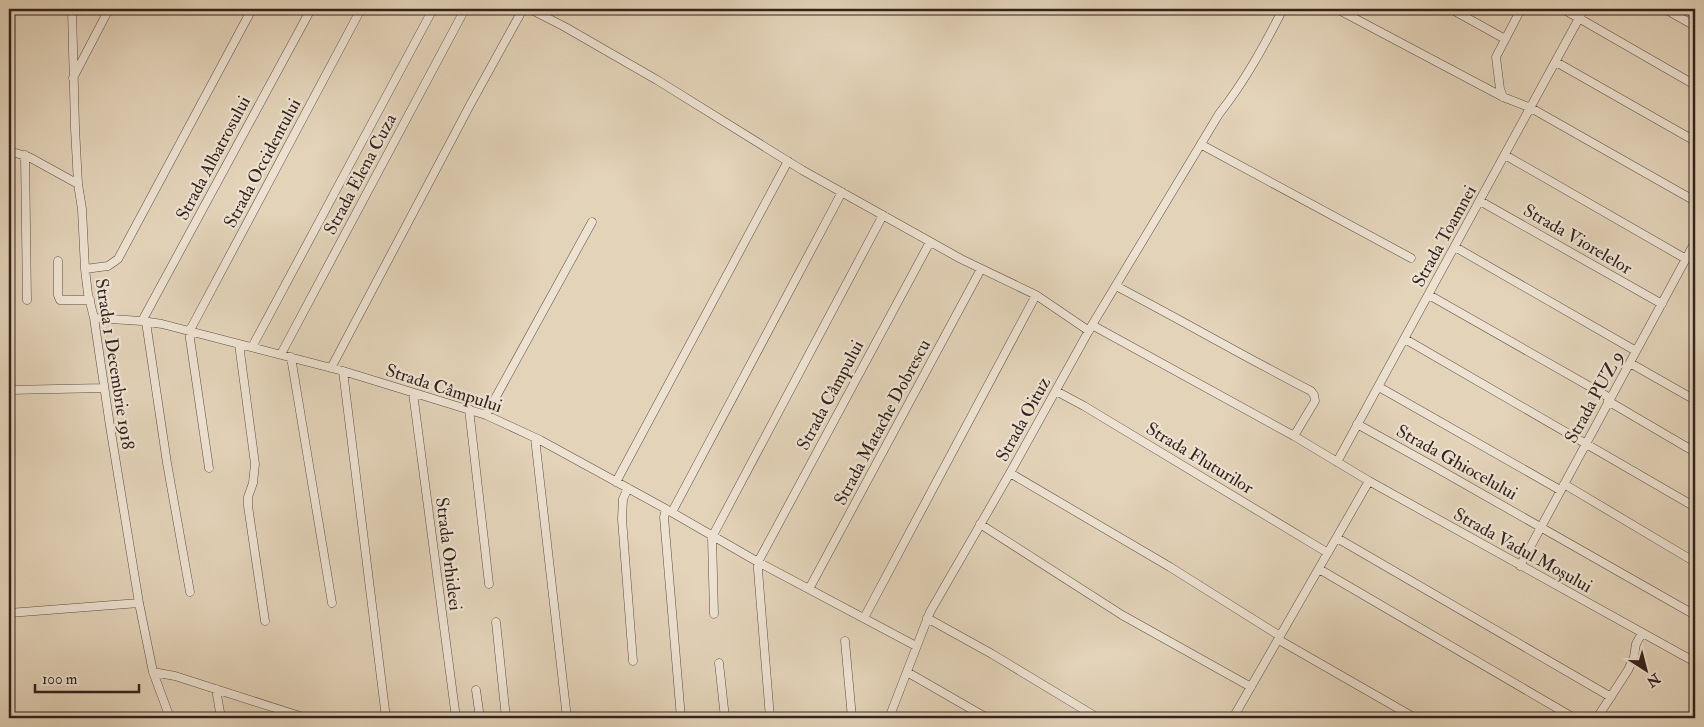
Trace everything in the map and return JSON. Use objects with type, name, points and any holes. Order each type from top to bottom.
[{"type":"street","name":"Strada 1 Decembrie 1918","points":[[72,9],[78,184],[82,209],[85,269],[139,603],[153,672],[170,718]]},
{"type":"street","points":[[73,79],[110,9]]},
{"type":"street","points":[[85,269],[108,266],[118,258],[252,9]]},
{"type":"street","name":"Strada Albatrosului","points":[[144,321],[311,9]]},
{"type":"street","name":"Strada Occidentului","points":[[189,332],[361,9]]},
{"type":"street","name":"Strada Elena Cuza","points":[[280,354],[465,9]]},
{"type":"street","points":[[331,368],[470,105],[524,9]]},
{"type":"street","name":"Strada Vadul Moșului","points":[[530,9],[565,27],[788,161],[930,242],[1036,295],[1090,328],[1294,436],[1369,481],[1695,662]]},
{"type":"street","name":"Strada Oituz","points":[[889,718],[928,618],[980,524],[1090,328],[1219,114],[1237,92],[1257,60],[1283,9]]},
{"type":"street","points":[[1337,9],[1503,97],[1531,108],[1695,201]]},
{"type":"street","points":[[1451,9],[1505,39]]},
{"type":"street","points":[[1503,97],[1500,89],[1496,57],[1521,9]]},
{"type":"street","points":[[1563,9],[1578,21],[1695,85]]},
{"type":"street","name":"Strada Toamnei","points":[[1337,462],[1584,9]]},
{"type":"street","points":[[1665,9],[1695,26]]},
{"type":"street","points":[[252,347],[433,10]]},
{"type":"street","points":[[1556,62],[1695,141]]},
{"type":"street","points":[[1202,144],[1412,258]]},
{"type":"street","points":[[9,151],[25,156],[78,184]]},
{"type":"street","points":[[1505,155],[1686,259]]},
{"type":"street","points":[[25,156],[27,300]]},
{"type":"street","points":[[616,482],[788,161]]},
{"type":"street","points":[[681,718],[664,517],[842,192]]},
{"type":"street","name":"Strada Viorelelor","points":[[1480,201],[1662,304]]},
{"type":"street","points":[[714,614],[712,536],[884,215]]},
{"type":"street","points":[[486,415],[592,222]]},
{"type":"street","name":"Strada Câmpului","points":[[758,562],[930,242]]},
{"type":"street","name":"Strada PUZ 9","points":[[1520,566],[1695,242]]},
{"type":"street","points":[[1455,247],[1636,351]]},
{"type":"street","points":[[58,261],[58,295],[60,300],[90,300]]},
{"type":"street","name":"Strada Matache Dobrescu","points":[[809,588],[982,269]]},
{"type":"street","points":[[1116,286],[1179,319],[1224,346],[1311,391],[1315,401],[1294,436]]},
{"type":"street","points":[[864,618],[1036,295]]},
{"type":"street","points":[[1429,295],[1695,452]]},
{"type":"street","name":"Strada Câmpului","points":[[94,318],[144,321],[252,347],[343,371],[486,415],[535,438],[669,510],[758,562],[916,646]]},
{"type":"street","points":[[144,321],[190,592]]},
{"type":"street","points":[[189,332],[209,468]]},
{"type":"street","points":[[1405,339],[1586,442],[1695,507]]},
{"type":"street","points":[[239,344],[255,464],[248,506],[265,621]]},
{"type":"street","points":[[291,357],[332,602]]},
{"type":"street","points":[[1630,363],[1695,400]]},
{"type":"street","points":[[343,371],[386,718]]},
{"type":"street","points":[[1379,387],[1695,562]]},
{"type":"street","points":[[9,390],[104,388]]},
{"type":"street","name":"Strada Fluturilor","points":[[1056,391],[1328,553]]},
{"type":"street","name":"Strada Orhideei","points":[[413,393],[456,718]]},
{"type":"street","points":[[469,409],[489,584]]},
{"type":"street","name":"Strada Ghiocelului","points":[[1358,424],[1695,615]]},
{"type":"street","points":[[535,438],[567,718]]},
{"type":"street","points":[[1010,473],[1170,567],[1280,638],[1415,718]]},
{"type":"street","points":[[1233,718],[1369,481]]},
{"type":"street","points":[[628,488],[623,499],[622,519],[633,661]]},
{"type":"street","points":[[980,524],[1122,615],[1251,687]]},
{"type":"street","points":[[1337,538],[1611,697]]},
{"type":"street","points":[[758,562],[770,718]]},
{"type":"street","points":[[1319,569],[1574,718]]},
{"type":"street","points":[[9,613],[139,603]]},
{"type":"street","points":[[928,618],[1098,718]]},
{"type":"street","points":[[496,622],[506,718]]},
{"type":"street","points":[[1597,718],[1628,670],[1642,632]]},
{"type":"street","points":[[845,641],[852,718]]},
{"type":"street","points":[[719,663],[725,718]]},
{"type":"street","points":[[153,672],[174,676],[306,718]]},
{"type":"street","points":[[908,672],[987,718]]},
{"type":"street","points":[[216,689],[221,718]]},
{"type":"street","points":[[476,690],[480,718]]}]
